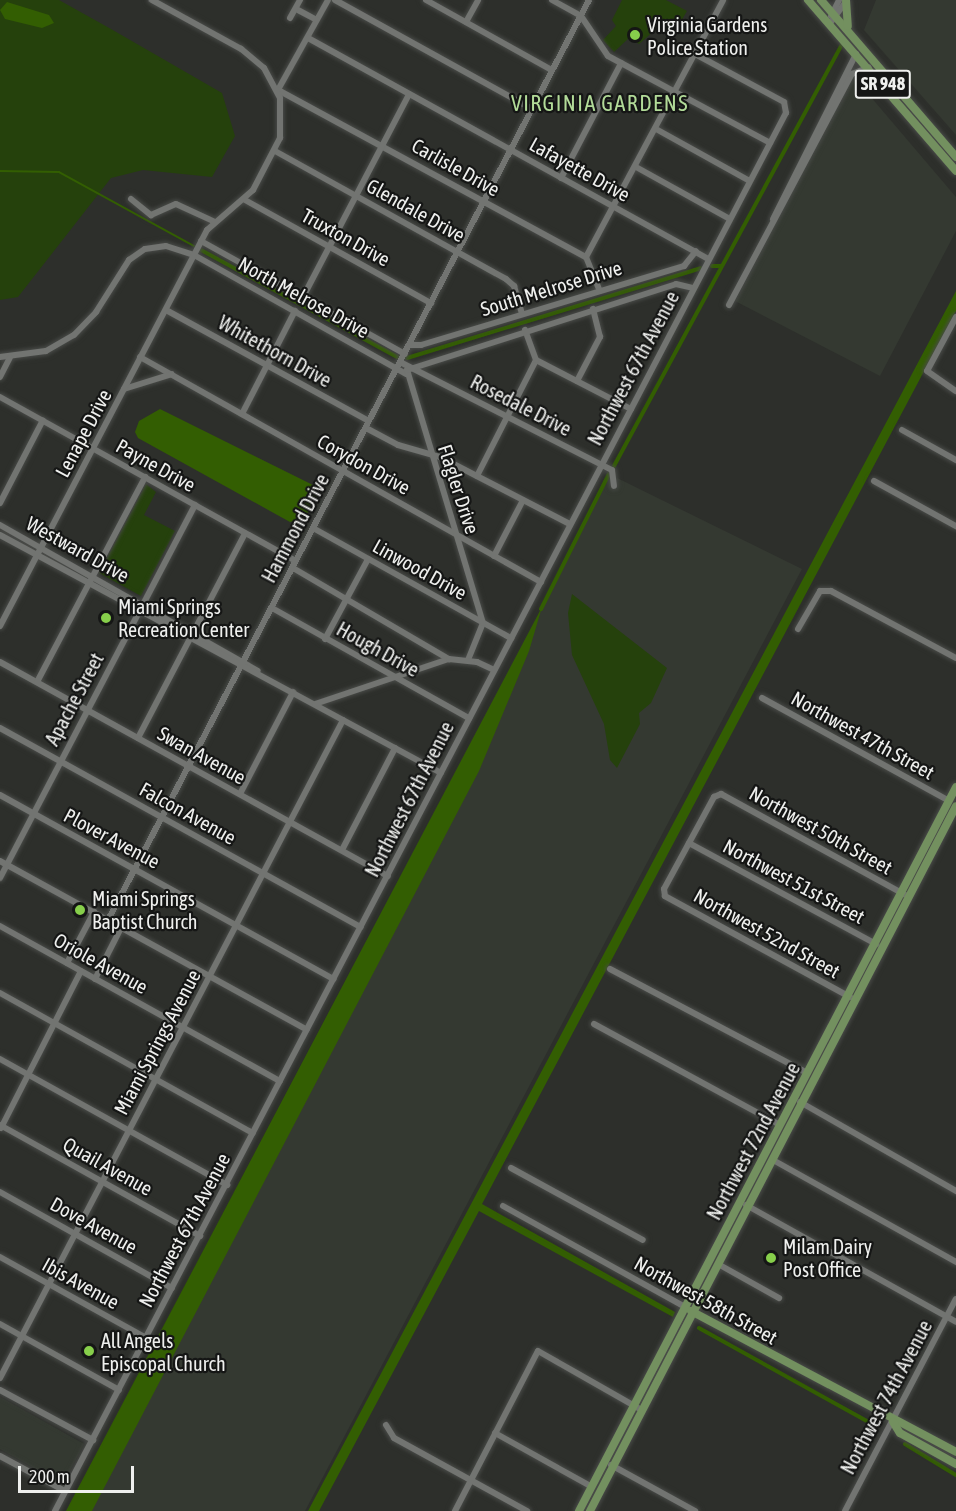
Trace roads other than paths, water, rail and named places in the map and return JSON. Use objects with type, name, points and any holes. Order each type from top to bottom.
[{"type":"main road","name":"SR 948","points":[[808,0],[849,30],[956,157]]},
{"type":"main road","name":"SR 948","points":[[822,0],[857,53],[956,171]]},
{"type":"main road","points":[[822,0],[832,0]]},
{"type":"main road","points":[[847,0],[849,30]]},
{"type":"main road","name":"Northwest 72nd Avenue","points":[[579,1511],[780,1125],[798,1101],[856,1000],[942,833],[956,787]]},
{"type":"main road","name":"Northwest 72nd Avenue","points":[[590,1511],[773,1160],[798,1101],[807,1073],[937,823],[952,803]]},
{"type":"main road","points":[[937,823],[942,833]]},
{"type":"main road","name":"Northwest 58th Street","points":[[685,1307],[893,1422],[956,1452]]},
{"type":"main road","name":"Northwest 58th Street","points":[[893,1422],[900,1433],[956,1464]]},
{"type":"street","points":[[131,199],[151,215],[176,204],[213,221],[245,200],[275,151],[282,123],[278,90],[249,54],[152,0]]},
{"type":"street","points":[[290,18],[298,10],[300,0]]},
{"type":"street","points":[[278,90],[328,0]]},
{"type":"street","points":[[334,0],[531,108]]},
{"type":"street","points":[[427,0],[552,70]]},
{"type":"street","points":[[466,22],[478,0]]},
{"type":"street","points":[[552,0],[581,16],[604,53],[770,143]]},
{"type":"street","name":"Hammond Drive","points":[[108,920],[589,0]]},
{"type":"street","points":[[599,291],[586,257],[723,0]]},
{"type":"street","points":[[832,17],[838,0]]},
{"type":"street","points":[[832,17],[847,0]]},
{"type":"street","points":[[298,10],[317,20]]},
{"type":"street","name":"Lafayette Drive","points":[[308,38],[710,259]]},
{"type":"street","points":[[729,305],[857,53]]},
{"type":"street","name":"Northwest 67th Avenue","points":[[55,1511],[787,110],[784,102],[695,54]]},
{"type":"street","points":[[561,178],[621,63]]},
{"type":"street","points":[[772,222],[852,74],[868,67]]},
{"type":"street","name":"Carlisle Drive","points":[[278,90],[382,144],[586,257]]},
{"type":"street","points":[[303,297],[410,94]]},
{"type":"street","points":[[656,129],[750,181]]},
{"type":"street","name":"Glendale Drive","points":[[275,151],[510,283],[522,314]]},
{"type":"street","points":[[636,167],[730,219]]},
{"type":"street","name":"Truxton Drive","points":[[245,200],[431,303]]},
{"type":"street","name":"Lenape Drive","points":[[0,626],[213,221]]},
{"type":"street","points":[[201,242],[405,354]]},
{"type":"street","name":"North Melrose Drive","points":[[0,357],[46,351],[74,335],[96,312],[136,254],[166,246],[194,255],[399,365]]},
{"type":"street","name":"South Melrose Drive","points":[[409,345],[421,345],[687,264],[696,251]]},
{"type":"street","points":[[399,365],[405,374],[410,367],[420,362],[676,284],[694,288]]},
{"type":"street","points":[[577,381],[600,337],[593,309]]},
{"type":"street","name":"Whitethorn Drive","points":[[166,310],[268,365],[398,445],[430,454],[570,524]]},
{"type":"street","points":[[242,414],[295,311]]},
{"type":"street","points":[[956,317],[927,375],[956,391]]},
{"type":"street","points":[[525,330],[536,360],[631,409]]},
{"type":"street","points":[[0,377],[10,357]]},
{"type":"street","name":"Corydon Drive","points":[[140,357],[541,582]]},
{"type":"street","points":[[477,476],[536,360]]},
{"type":"street","points":[[420,362],[420,372]]},
{"type":"street","name":"Rosedale Drive","points":[[399,365],[410,367],[601,465]]},
{"type":"street","points":[[124,389],[172,374]]},
{"type":"street","name":"Flagler Drive","points":[[405,374],[483,623]]},
{"type":"street","name":"Payne Drive","points":[[0,397],[245,532],[347,598],[450,659]]},
{"type":"street","points":[[0,503],[43,420]]},
{"type":"street","points":[[902,430],[956,460]]},
{"type":"street","points":[[601,465],[616,474],[614,486]]},
{"type":"street","points":[[37,682],[145,477]]},
{"type":"street","points":[[874,481],[956,526]]},
{"type":"street","points":[[494,556],[523,500]]},
{"type":"street","name":"Apache Street","points":[[0,878],[195,505]]},
{"type":"street","name":"Westward Drive","points":[[0,525],[244,660],[263,675],[293,692],[441,773]]},
{"type":"street","name":"Linwood Drive","points":[[313,528],[511,638]]},
{"type":"street","points":[[138,738],[245,532]]},
{"type":"street","name":"Westward Drive","points":[[0,535],[241,667],[263,675]]},
{"type":"street","points":[[325,639],[368,559]]},
{"type":"street","points":[[798,629],[820,591],[831,591],[956,658]]},
{"type":"street","name":"Hough Drive","points":[[272,608],[470,718]]},
{"type":"street","points":[[468,660],[483,623]]},
{"type":"street","points":[[315,704],[450,659],[468,660],[494,670]]},
{"type":"street","name":"Swan Avenue","points":[[0,662],[388,876]]},
{"type":"street","points":[[240,794],[293,692]]},
{"type":"street","name":"Northwest 47th Street","points":[[762,698],[952,803]]},
{"type":"street","name":"Miami Springs Avenue","points":[[0,1378],[343,720]]},
{"type":"street","name":"Falcon Avenue","points":[[0,728],[361,927]]},
{"type":"street","points":[[342,850],[395,748]]},
{"type":"street","name":"Plover Avenue","points":[[0,795],[334,979]]},
{"type":"street","name":"Northwest 50th Street","points":[[689,843],[717,795],[909,897]]},
{"type":"street","name":"Northwest 52nd Street","points":[[689,843],[664,894],[856,1000]]},
{"type":"street","name":"Northwest 51st Street","points":[[689,843],[883,948]]},
{"type":"street","points":[[0,861],[307,1030]]},
{"type":"street","points":[[67,963],[94,912]]},
{"type":"street","name":"Oriole Avenue","points":[[0,926],[280,1081]]},
{"type":"street","points":[[95,979],[121,928]]},
{"type":"street","points":[[610,969],[807,1073]]},
{"type":"street","points":[[1,1127],[81,971]]},
{"type":"street","points":[[0,993],[253,1133]]},
{"type":"street","points":[[594,1024],[780,1125]]},
{"type":"street","points":[[0,1059],[227,1185]]},
{"type":"street","points":[[798,1101],[956,1191]]},
{"type":"street","name":"Quail Avenue","points":[[1,1127],[200,1236]]},
{"type":"street","points":[[773,1160],[956,1262]]},
{"type":"street","points":[[511,1168],[644,1240]]},
{"type":"street","name":"Dove Avenue","points":[[0,1192],[172,1288]]},
{"type":"street","points":[[740,1202],[956,1322]]},
{"type":"street","name":"Northwest 58th Street","points":[[503,1206],[685,1307]]},
{"type":"street","name":"Ibis Avenue","points":[[0,1257],[146,1338]]},
{"type":"street","points":[[718,1264],[779,1298]]},
{"type":"street","name":"Northwest 74th Avenue","points":[[845,1511],[956,1299]]},
{"type":"street","points":[[0,1324],[119,1390]]},
{"type":"street","points":[[455,1511],[538,1352],[642,1410]]},
{"type":"street","points":[[0,1390],[93,1440]]},
{"type":"street","points":[[386,1425],[394,1438],[527,1511]]},
{"type":"street","points":[[495,1433],[592,1487]]},
{"type":"street","points":[[0,1456],[65,1491]]},
{"type":"street","points":[[605,1462],[695,1511]]},
{"type":"waterway","points":[[614,466],[842,45]]},
{"type":"waterway","points":[[0,171],[59,172],[194,246]]},
{"type":"waterway","points":[[201,250],[399,358]]},
{"type":"waterway","points":[[712,266],[721,266]]},
{"type":"waterway","points":[[407,358],[701,268]]},
{"type":"waterway","points":[[541,609],[609,474]]},
{"type":"waterway","points":[[699,1328],[872,1424]]},
{"type":"waterway","points":[[905,1444],[956,1475]]},
{"type":"place","name":"Virginia Gardens Police Station","points":[[635,35]]},
{"type":"place","name":"Miami Springs Recreation Center","points":[[106,618]]},
{"type":"place","name":"Miami Springs Baptist Church","points":[[80,910]]},
{"type":"place","name":"Milam Dairy Post Office","points":[[771,1258]]},
{"type":"place","name":"All Angels Episcopal Church","points":[[89,1351]]},
{"type":"district","name":"VIRGINIA GARDENS","points":[[600,104]]}]
